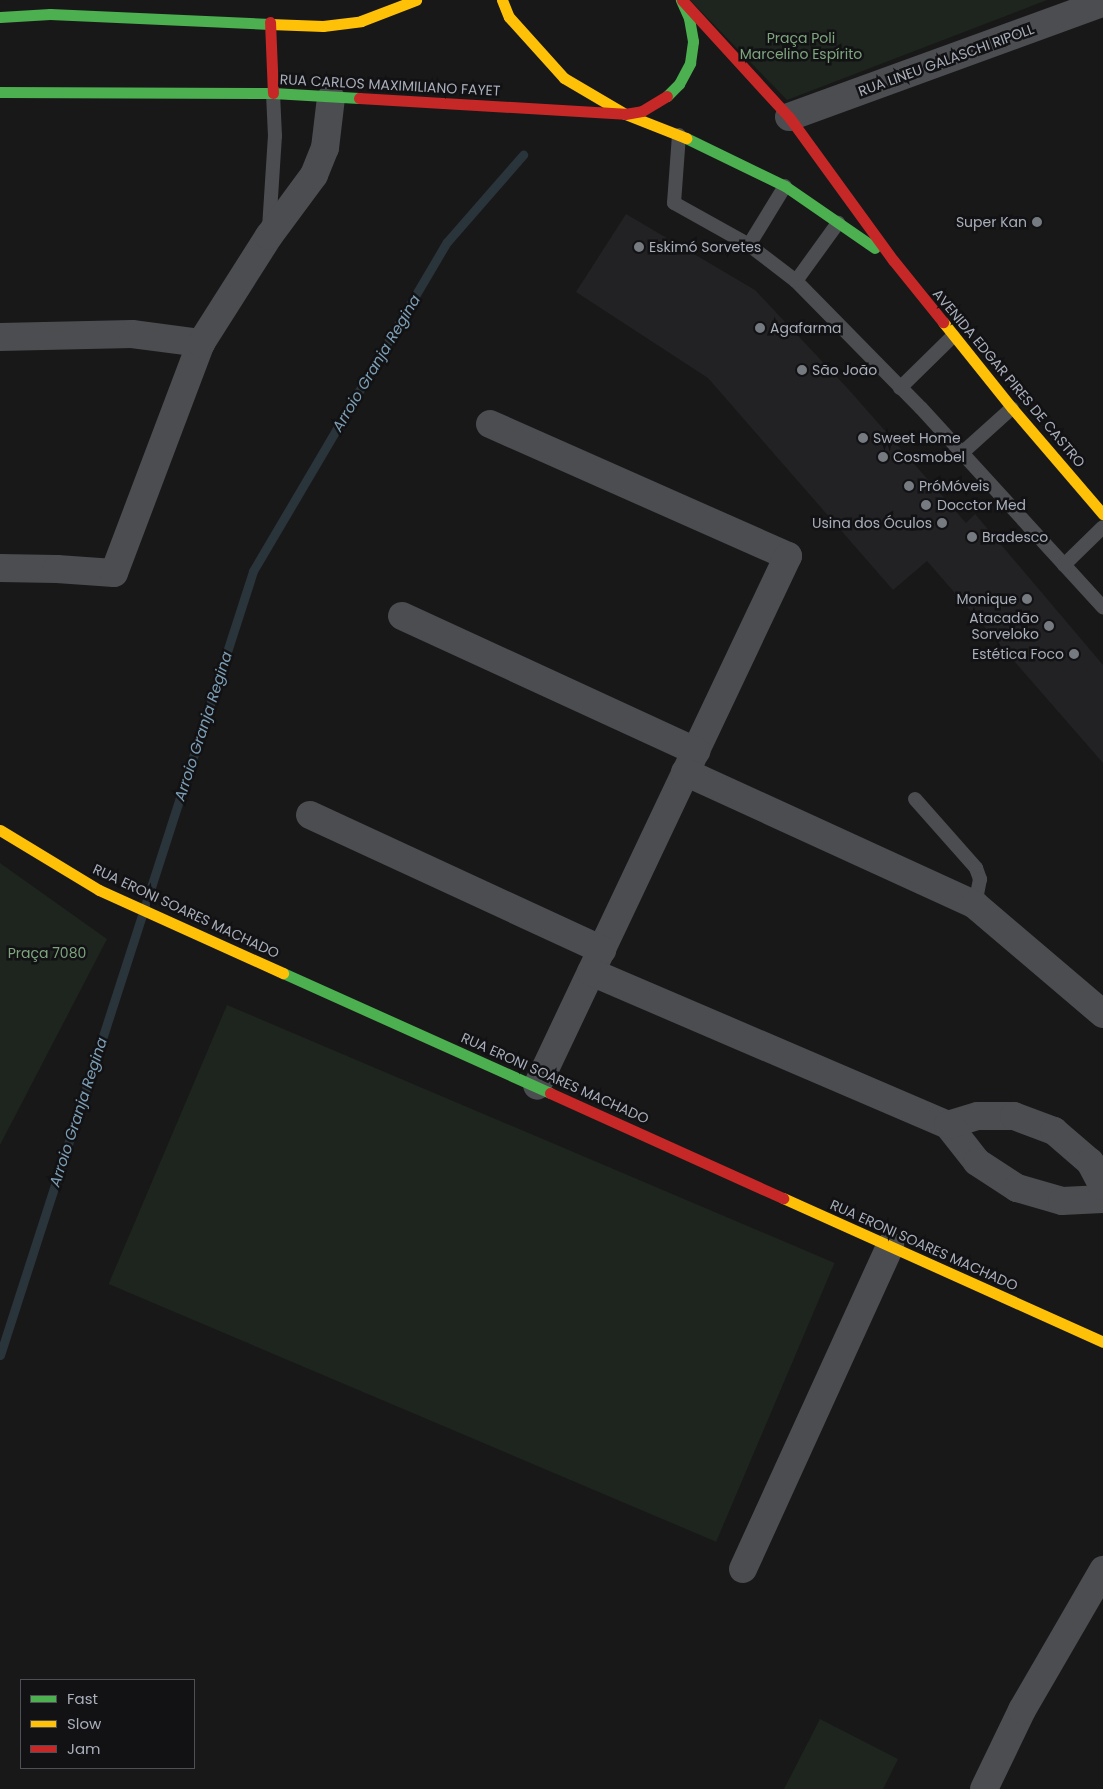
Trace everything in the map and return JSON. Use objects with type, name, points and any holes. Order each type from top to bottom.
[{"type":"street","points":[[0,17],[50,14],[270,22],[323,26],[361,20],[399,4],[416,0]]},
{"type":"street","name":"AVENIDA EDGAR PIRES DE CASTRO","points":[[502,0],[509,17],[564,78],[625,114],[680,135],[785,186],[892,260]]},
{"type":"street","name":"AVENIDA EDGAR PIRES DE CASTRO","points":[[682,0],[789,117],[892,260],[1012,408],[1103,514]]},
{"type":"street","name":"RUA CARLOS MAXIMILIANO FAYET","points":[[0,92],[273,93],[331,98],[625,114],[642,111],[663,100],[679,84],[690,63],[693,41],[689,18],[682,0]]},
{"type":"street","name":"RUA LINEU GALASCHI RIPOLL","points":[[789,117],[1103,3]]},
{"type":"street","points":[[270,22],[273,93]]},
{"type":"street","points":[[0,568],[57,569],[114,574],[201,343],[269,236],[314,175],[325,148],[331,98]]},
{"type":"street","points":[[0,337],[132,334],[201,343]]},
{"type":"street","points":[[490,424],[788,556],[537,1086]]},
{"type":"street","points":[[402,616],[974,904],[1103,1014]]},
{"type":"street","points":[[310,815],[596,961],[948,1125],[977,1162],[1017,1188],[1062,1201],[1103,1199]]},
{"type":"street","name":"RUA ERONI SOARES MACHADO","points":[[0,830],[99,890],[1103,1342]]},
{"type":"street","points":[[948,1125],[978,1116],[1014,1116],[1054,1131],[1090,1162],[1103,1186]]},
{"type":"street","points":[[743,1569],[890,1246]]},
{"type":"street","points":[[994,1786],[1022,1710],[1103,1570]]},
{"type":"lane","points":[[269,236],[275,136],[273,93]]},
{"type":"lane","points":[[680,135],[674,203],[749,245],[796,281],[962,453],[1103,607]]},
{"type":"lane","points":[[749,245],[785,186]]},
{"type":"lane","points":[[796,281],[838,223]]},
{"type":"lane","points":[[900,388],[953,336]]},
{"type":"lane","points":[[962,453],[1012,408]]},
{"type":"lane","points":[[1064,564],[1103,527]]},
{"type":"lane","points":[[916,799],[976,868],[980,879],[974,904]]},
{"type":"shaded area","points":[[626,214],[755,290],[850,391],[966,523],[975,514],[1103,665],[1103,763],[927,561],[893,590],[708,378],[576,292]]},
{"type":"green space","name":"Praça Poli Marcelino Espírito","points":[[690,0],[1047,0],[787,100]]},
{"type":"green space","name":"Praça 7080","points":[[0,863],[107,939],[0,1145]]},
{"type":"green space","points":[[227,1005],[835,1263],[716,1542],[109,1284]]},
{"type":"green space","points":[[820,1719],[898,1759],[883,1789],[784,1789]]},
{"type":"waterway","name":"Arroio Granja Regina","points":[[0,1355],[253,571],[447,242],[523,155]]},
{"type":"traffic: fast","points":[[667,96],[679,84],[690,63],[693,41],[689,18],[681,0]]},
{"type":"traffic: fast","points":[[0,17],[50,14],[270,24]]},
{"type":"traffic: fast","points":[[0,92],[273,93],[359,98]]},
{"type":"traffic: fast","points":[[686,138],[785,186],[875,248]]},
{"type":"traffic: fast","points":[[283,973],[550,1093]]},
{"type":"traffic: slow","points":[[270,24],[323,26],[361,21],[416,0]]},
{"type":"traffic: slow","points":[[502,0],[509,17],[564,78],[625,114],[686,138]]},
{"type":"traffic: slow","points":[[943,322],[1012,408],[1103,514]]},
{"type":"traffic: slow","points":[[0,830],[99,890],[283,973]]},
{"type":"traffic: slow","points":[[783,1198],[1103,1342]]},
{"type":"traffic: jam","points":[[682,0],[789,117],[893,260],[943,322]]},
{"type":"traffic: jam","points":[[270,22],[273,93]]},
{"type":"traffic: jam","points":[[359,98],[625,114],[642,111],[667,96]]},
{"type":"traffic: jam","points":[[550,1093],[783,1198]]},
{"type":"place","name":"Super Kan","points":[[1037,222]]},
{"type":"place","name":"Eskimó Sorvetes","points":[[639,247]]},
{"type":"place","name":"Agafarma","points":[[760,328]]},
{"type":"place","name":"São João","points":[[802,370]]},
{"type":"place","name":"Sweet Home","points":[[863,438]]},
{"type":"place","name":"Cosmobel","points":[[883,457]]},
{"type":"place","name":"PróMóveis","points":[[909,486]]},
{"type":"place","name":"Docctor Med","points":[[926,505]]},
{"type":"place","name":"Usina dos Óculos","points":[[942,523]]},
{"type":"place","name":"Bradesco","points":[[972,537]]},
{"type":"place","name":"Monique","points":[[1027,599]]},
{"type":"place","name":"Atacadão Sorveloko","points":[[1049,626]]},
{"type":"place","name":"Estética Foco","points":[[1074,654]]}]
